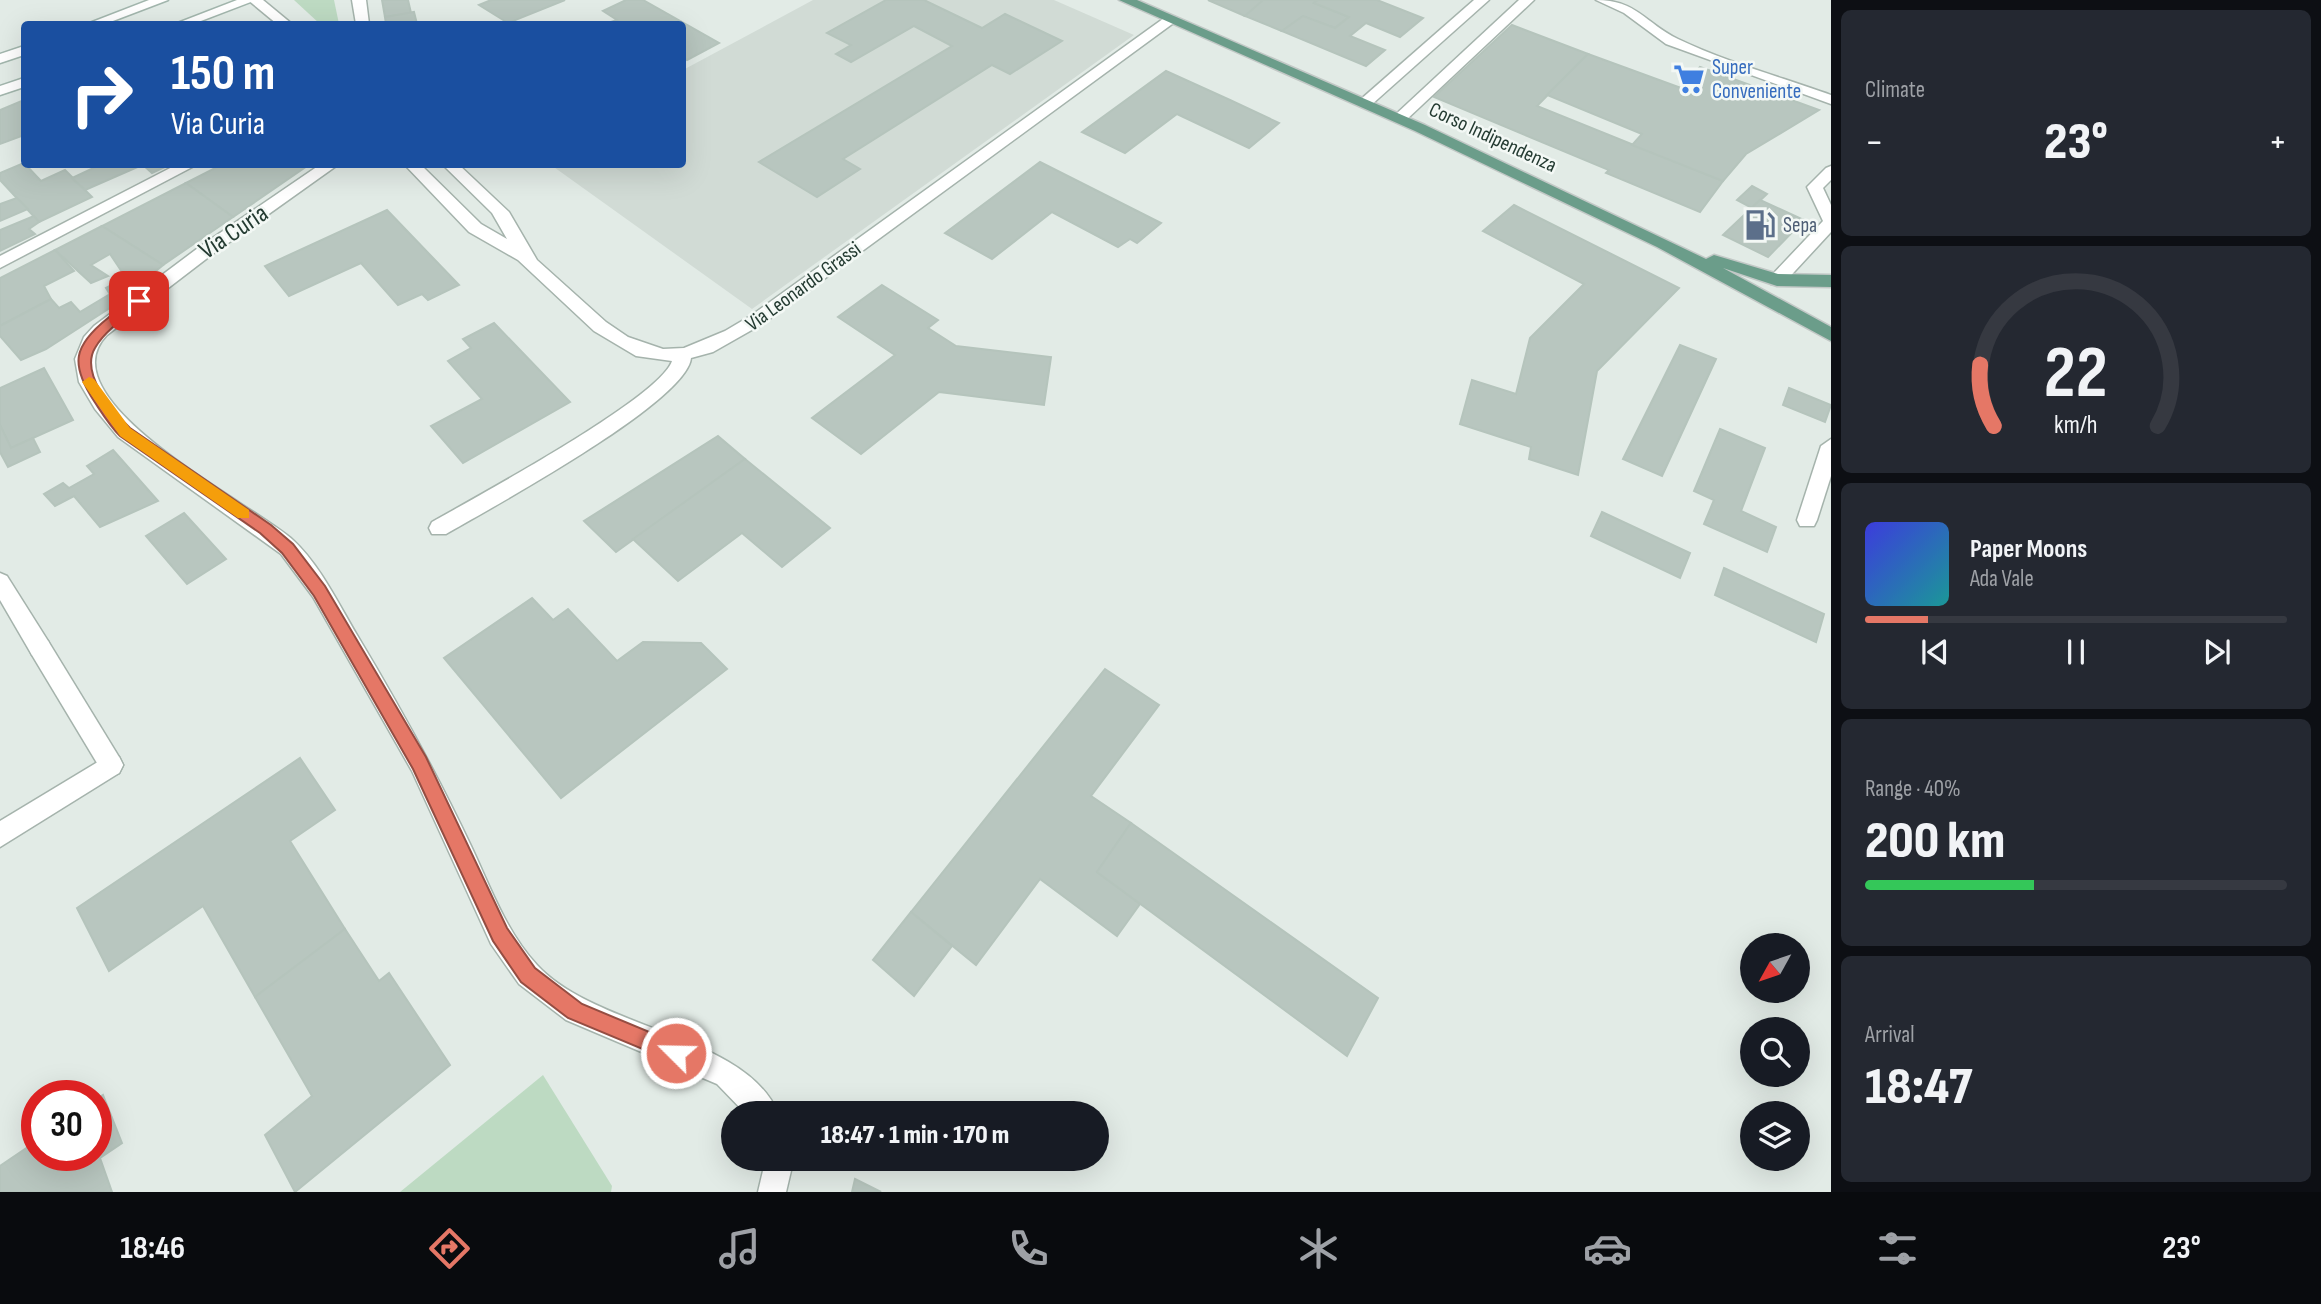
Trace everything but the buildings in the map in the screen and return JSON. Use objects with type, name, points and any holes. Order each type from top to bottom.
[{"type":"main road","name":"Corso Indipendenza","points":[[1126,0],[1400,118],[1663,243],[1831,335]]},
{"type":"main road","points":[[1663,243],[1777,280],[1831,281]]},
{"type":"street","points":[[102,21],[161,0]]},
{"type":"street","points":[[190,21],[249,0]]},
{"type":"street","points":[[255,0],[281,21]]},
{"type":"street","points":[[359,0],[362,21]]},
{"type":"street","points":[[1365,103],[1482,0]]},
{"type":"street","points":[[1400,118],[1527,0]]},
{"type":"street","points":[[1603,0],[1629,9],[1671,41],[1831,100]]},
{"type":"street","name":"Via Leonardo Grassi","points":[[453,168],[504,216],[523,256],[603,332],[622,345],[640,352],[682,356],[733,336],[758,319],[1172,19]]},
{"type":"street","points":[[0,59],[21,51]]},
{"type":"street","points":[[0,91],[21,83]]},
{"type":"street","points":[[0,263],[183,168]]},
{"type":"street","name":"Via Curia","points":[[326,168],[178,269],[99,332],[87,348],[84,362],[87,379],[114,421],[125,432],[265,529],[288,548],[312,580],[420,763],[500,934],[528,975],[575,1011],[727,1074],[753,1101]]},
{"type":"street","points":[[415,168],[475,228],[523,256]]},
{"type":"street","points":[[1777,280],[1831,222],[1815,187],[1831,171]]},
{"type":"street","points":[[439,528],[612,424],[669,381],[680,367],[682,356]]},
{"type":"street","points":[[1807,520],[1831,446]]},
{"type":"street","points":[[0,582],[111,765],[0,835]]},
{"type":"street","points":[[772,1192],[777,1171]]},
{"type":"shaded area","points":[[813,0],[1054,0],[1134,35],[752,309],[555,168],[686,168],[686,68]]},
{"type":"green space","points":[[294,0],[334,0],[338,21],[317,21]]},
{"type":"green space","points":[[543,1075],[612,1186],[611,1192],[400,1192]]},
{"type":"slow traffic","points":[[89,382],[114,421],[125,432],[244,514]]},
{"type":"place","name":"Super Conveniente","points":[[1689,79]]},
{"type":"place","name":"Sepa","points":[[1760,225]]},
{"type":"route","points":[[139,301],[99,332],[87,348],[84,362],[87,379],[114,421],[125,432],[265,529],[288,548],[320,591],[420,763],[500,934],[528,975],[575,1011],[676,1053]]}]
